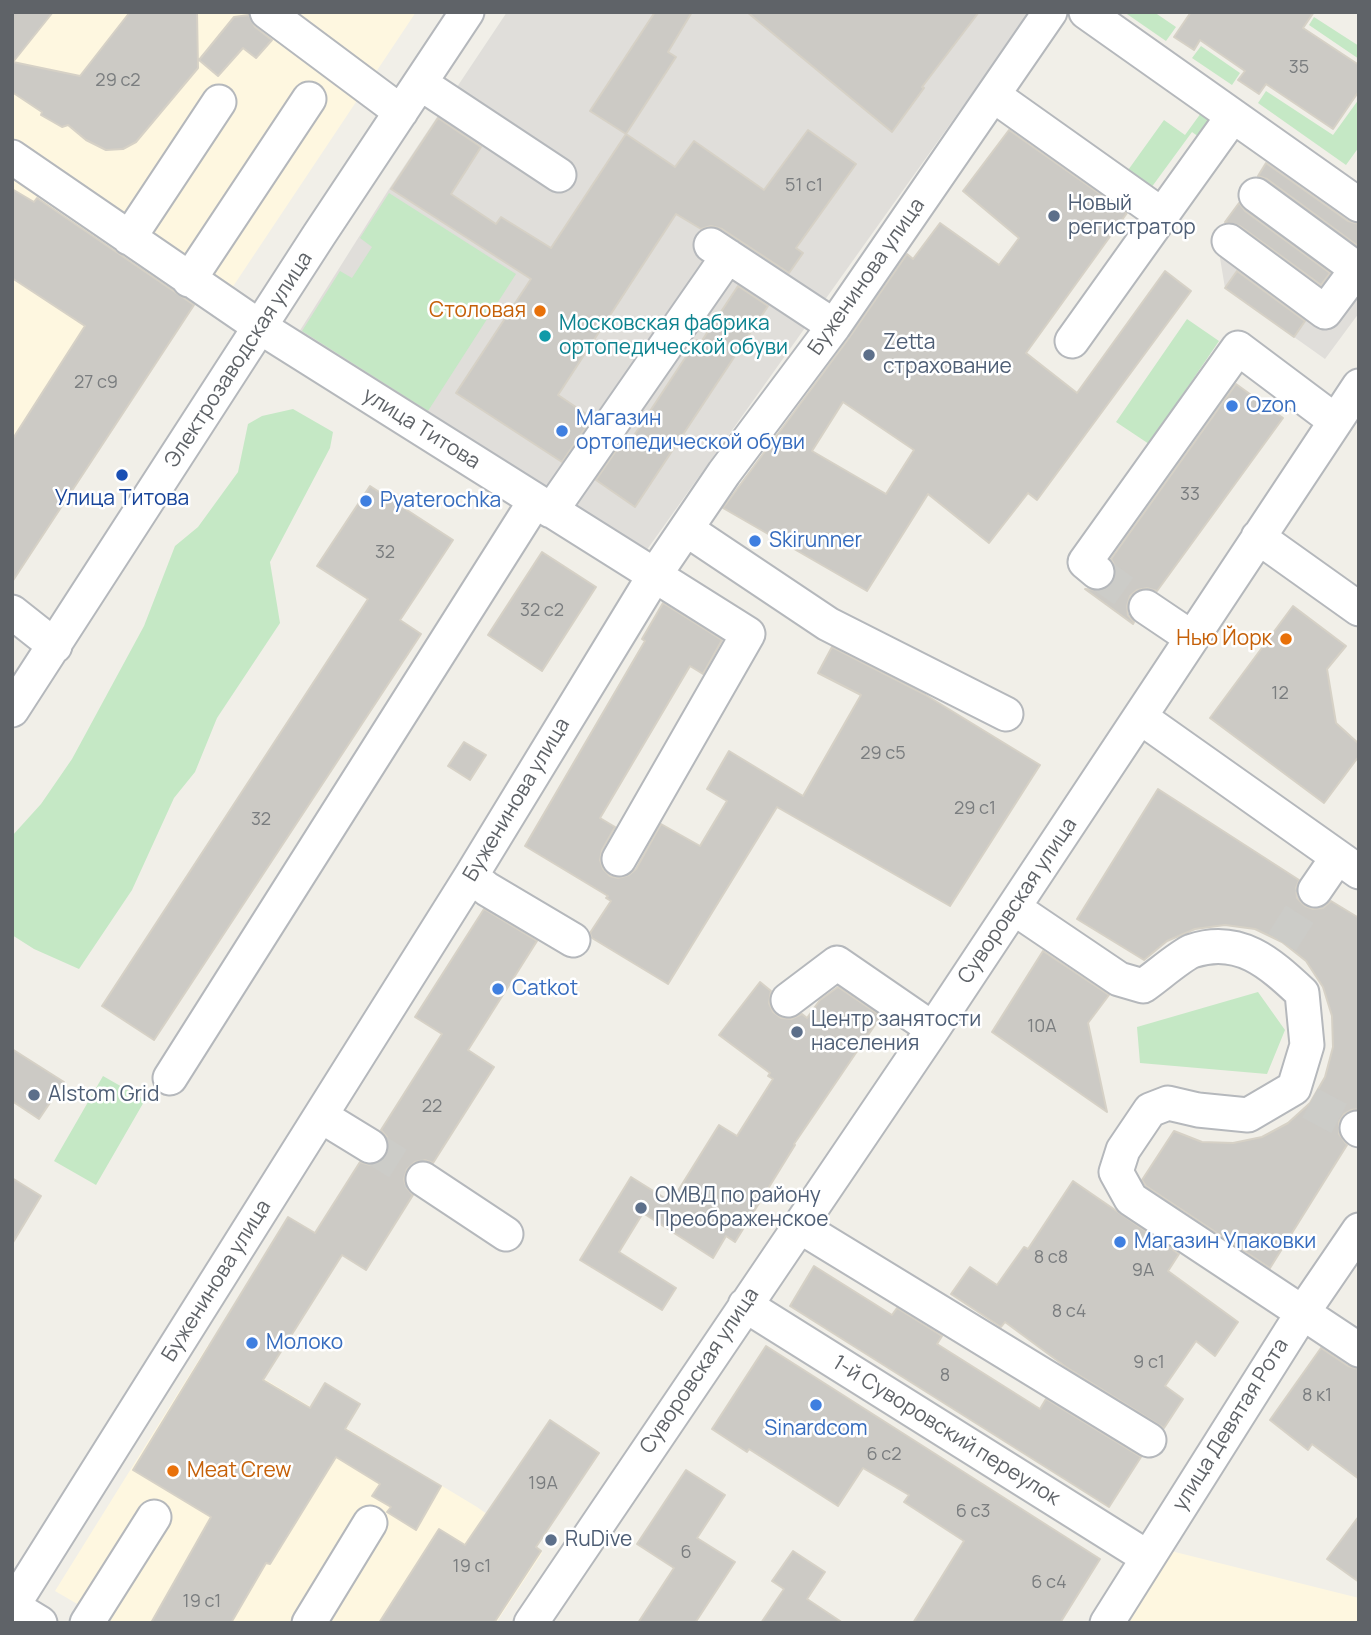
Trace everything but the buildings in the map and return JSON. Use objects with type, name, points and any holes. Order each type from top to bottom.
[{"type":"street","points":[[267,12],[401,111]]},
{"type":"street","name":"Электрозаводская улица","points":[[12,710],[467,12]]},
{"type":"street","name":"Буженинова улица","points":[[12,1606],[471,876],[653,576],[724,473],[834,326],[1050,12]]},
{"type":"street","points":[[1086,12],[1359,205]]},
{"type":"street","points":[[421,83],[559,175]]},
{"type":"street","points":[[993,95],[1162,215]]},
{"type":"street","points":[[189,280],[309,99]]},
{"type":"street","points":[[129,239],[219,103]]},
{"type":"street","points":[[1072,341],[1233,116]]},
{"type":"street","name":"улица Титова","points":[[12,157],[260,327],[748,634],[619,859]]},
{"type":"street","points":[[1228,241],[1325,312],[1351,295],[1357,269],[1256,195]]},
{"type":"street","points":[[170,1078],[543,506],[720,251],[834,326]]},
{"type":"street","points":[[1097,572],[1085,562],[1238,348],[1334,420]]},
{"type":"street","name":"Суворовская улица","points":[[531,1623],[1014,908],[1334,420],[1359,386]]},
{"type":"street","points":[[686,528],[828,624],[1006,714]]},
{"type":"street","points":[[1258,537],[1359,609]]},
{"type":"street","points":[[1146,607],[1192,638]]},
{"type":"street","points":[[12,612],[55,646]]},
{"type":"street","points":[[1140,718],[1348,865],[1315,890]]},
{"type":"street","points":[[471,876],[487,889],[573,940]]},
{"type":"street","points":[[1014,908],[1119,979],[1143,986],[1191,952],[1229,946],[1275,952],[1302,993],[1307,1045],[1302,1096],[1248,1115],[1198,1111],[1168,1103],[1150,1110],[1123,1150],[1116,1172],[1130,1199],[1359,1350]]},
{"type":"street","points":[[788,1000],[837,963],[933,1029]]},
{"type":"street","points":[[321,1116],[370,1146]]},
{"type":"street","points":[[423,1179],[506,1234]]},
{"type":"street","points":[[799,1226],[1149,1440]]},
{"type":"street","name":"улица Девятая Рота","points":[[1107,1623],[1303,1312],[1359,1230]]},
{"type":"street","name":"1-й Суворовский переулок","points":[[745,1305],[1147,1557]]},
{"type":"street","points":[[87,1623],[154,1517]]},
{"type":"street","points":[[309,1623],[370,1523]]},
{"type":"street","points":[[12,1606],[40,1623]]},
{"type":"shaded area","points":[[12,12],[416,12],[232,288],[198,299],[12,582]]},
{"type":"shaded area","points":[[507,12],[1030,12],[641,558],[299,332],[389,189]]},
{"type":"shaded area","points":[[1269,160],[1359,222],[1359,313],[1325,359],[1225,288],[1216,234]]},
{"type":"shaded area","points":[[208,1345],[477,1507],[542,1553],[496,1623],[110,1623],[55,1591]]},
{"type":"shaded area","points":[[1171,1551],[1359,1598],[1359,1623],[1127,1623]]},
{"type":"green space","points":[[1124,12],[1154,12],[1176,27],[1166,41]]},
{"type":"green space","points":[[1314,17],[1359,46],[1359,59],[1309,25]]},
{"type":"green space","points":[[1201,46],[1240,73],[1232,85],[1192,58]]},
{"type":"green space","points":[[1266,91],[1333,135],[1359,99],[1359,147],[1346,165],[1258,103]]},
{"type":"green space","points":[[1201,113],[1219,124],[1206,142],[1192,132],[1151,188],[1126,173],[1164,120],[1185,135]]},
{"type":"green space","points":[[389,193],[516,274],[428,411],[302,331],[340,271],[352,278],[372,247],[360,238]]},
{"type":"green space","points":[[1187,319],[1219,341],[1149,444],[1116,422]]},
{"type":"green space","points":[[293,409],[333,432],[330,448],[270,562],[280,623],[217,718],[195,772],[174,798],[132,890],[79,969],[34,949],[12,935],[12,836],[41,804],[72,759],[144,626],[175,546],[198,527],[238,472],[248,424],[262,416]]},
{"type":"green space","points":[[1258,992],[1285,1030],[1267,1074],[1140,1063],[1137,1027]]},
{"type":"green space","points":[[103,1076],[145,1100],[96,1185],[54,1161]]},
{"type":"tunnel","points":[[1097,572],[1146,607]]},
{"type":"tunnel","points":[[1282,942],[1315,890]]},
{"type":"tunnel","points":[[1310,1103],[1357,1128]]},
{"type":"tunnel","points":[[370,1146],[423,1179]]},
{"type":"place","name":"Новый регистратор","points":[[1054,216]]},
{"type":"place","name":"Столовая","points":[[540,311]]},
{"type":"place","name":"Московская фабрика ортопедической обуви","points":[[545,336]]},
{"type":"place","name":"Zetta страхование","points":[[869,355]]},
{"type":"place","name":"Ozon","points":[[1232,406]]},
{"type":"place","name":"Магазин ортопедической обуви","points":[[562,431]]},
{"type":"place","name":"Улица Титова","points":[[122,475]]},
{"type":"place","name":"Pyaterochka","points":[[366,501]]},
{"type":"place","name":"Skirunner","points":[[755,541]]},
{"type":"place","name":"Нью Йорк","points":[[1286,639]]},
{"type":"place","name":"Catkot","points":[[498,989]]},
{"type":"place","name":"Центр занятости населения","points":[[797,1032]]},
{"type":"place","name":"Alstom Grid","points":[[34,1095]]},
{"type":"place","name":"ОМВД по району Преображенское","points":[[641,1208]]},
{"type":"place","name":"Магазин Упаковки","points":[[1120,1242]]},
{"type":"place","name":"Молоко","points":[[252,1343]]},
{"type":"place","name":"Sinardcom","points":[[816,1405]]},
{"type":"place","name":"Meat Crew","points":[[173,1471]]},
{"type":"place","name":"RuDive","points":[[551,1540]]}]
